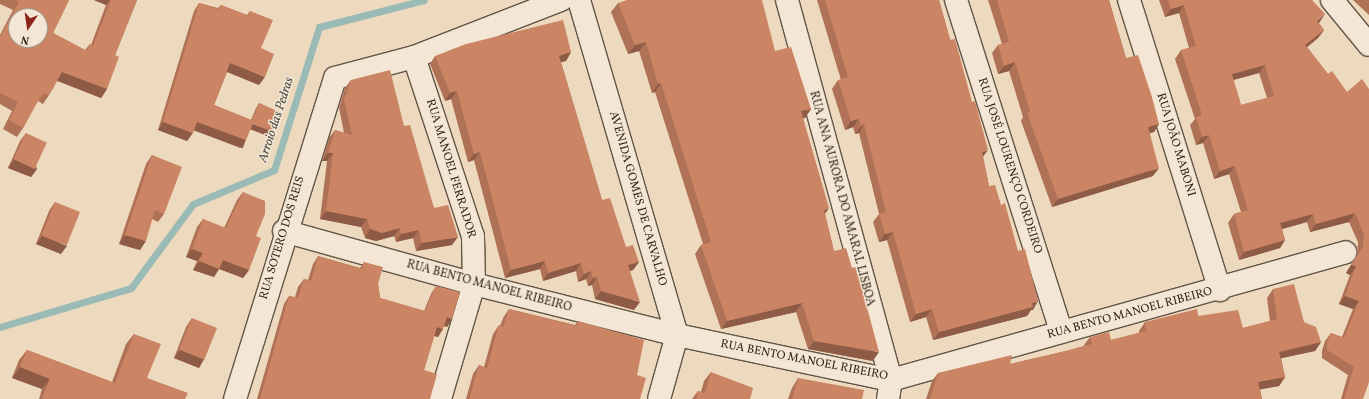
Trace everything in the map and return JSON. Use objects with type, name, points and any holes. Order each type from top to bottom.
[{"type":"street","points":[[414,57],[561,0]]},
{"type":"street","name":"AVENIDA GOMES DE CARVALHO","points":[[579,0],[677,335]]},
{"type":"street","name":"RUA ANA AURORA DO AMARAL LISBOA","points":[[787,0],[889,389]]},
{"type":"street","name":"RUA JOSÉ LOURENÇO CORDEIRO","points":[[956,0],[1061,332]]},
{"type":"street","name":"RUA JOÃO MABONI","points":[[1129,0],[1220,290]]},
{"type":"street","points":[[1332,0],[1369,45]]},
{"type":"street","name":"RUA SOTERO DOS REIS","points":[[234,399],[284,231],[335,78],[414,57]]},
{"type":"street","name":"RUA MANOEL FERRADOR","points":[[414,57],[473,236],[474,284],[440,399]]},
{"type":"street","name":"RUA BENTO MANOEL RIBEIRO","points":[[284,231],[474,284],[889,389],[1061,332],[1220,290],[1345,252]]},
{"type":"street","points":[[659,399],[677,335]]},
{"type":"building","points":[[15,0],[69,0],[53,33],[87,51],[90,44],[93,46],[111,0],[137,0],[115,55],[119,57],[107,89],[62,72],[49,95],[44,93],[38,101],[23,128],[9,120],[18,102],[0,93],[0,37],[8,22],[8,48],[48,48],[48,8],[16,8],[19,2]]},
{"type":"building","points":[[627,0],[762,0],[775,51],[791,47],[811,109],[801,111],[829,208],[824,210],[834,251],[846,248],[852,268],[856,267],[879,352],[814,341],[802,303],[727,321],[701,245],[711,242],[661,83],[658,84],[646,42],[635,45],[618,3]]},
{"type":"building","points":[[825,0],[939,0],[950,40],[955,39],[972,102],[975,101],[988,150],[982,152],[989,186],[995,185],[1001,205],[1005,203],[1018,251],[1025,249],[1038,301],[1032,303],[1033,307],[939,332],[932,309],[916,314],[893,232],[885,234],[879,214],[886,212],[864,124],[861,126],[859,119],[851,121],[838,80],[848,77]]},
{"type":"building","points":[[997,0],[1109,0],[1126,58],[1138,55],[1152,97],[1159,124],[1148,127],[1159,168],[1058,199],[1027,113],[1030,112],[1015,62],[1004,66],[998,45],[1009,42]]},
{"type":"building","points":[[1168,0],[1312,0],[1325,14],[1317,21],[1324,30],[1305,45],[1328,74],[1332,71],[1347,92],[1362,79],[1369,89],[1369,382],[1363,399],[1344,399],[1354,367],[1327,350],[1327,343],[1331,333],[1344,338],[1359,301],[1345,296],[1356,266],[1351,265],[1363,247],[1364,234],[1355,213],[1316,224],[1313,214],[1280,223],[1285,240],[1244,252],[1234,214],[1248,210],[1235,166],[1220,171],[1209,135],[1202,137],[1196,117],[1202,115],[1181,50],[1196,46],[1184,5],[1171,9]],"holes":[[[1265,65],[1274,96],[1241,105],[1232,74]]]},
{"type":"building","points":[[199,3],[219,9],[221,5],[248,16],[250,11],[273,20],[261,48],[274,54],[265,77],[230,63],[214,105],[254,121],[246,140],[197,122],[193,133],[163,122]]},
{"type":"building","points":[[563,20],[571,52],[559,56],[602,200],[610,198],[626,247],[633,245],[639,262],[628,265],[640,302],[601,291],[597,277],[593,278],[591,271],[584,274],[581,263],[548,273],[545,261],[511,270],[480,152],[474,154],[457,91],[450,93],[435,56],[466,44]]},
{"type":"building","points":[[390,70],[404,126],[410,125],[434,208],[448,205],[458,237],[422,243],[419,230],[401,234],[400,228],[382,233],[370,229],[367,219],[326,211],[333,153],[328,153],[335,130],[352,135],[344,100],[351,80]]},
{"type":"building","points":[[259,103],[283,114],[271,131],[252,124],[254,121],[252,120]]},
{"type":"building","points":[[26,133],[47,143],[35,169],[14,159]]},
{"type":"building","points":[[152,155],[182,167],[164,214],[155,210],[146,241],[125,235]]},
{"type":"building","points":[[243,192],[265,201],[265,214],[256,236],[261,238],[249,270],[223,260],[219,269],[199,261],[203,253],[192,249],[203,219],[226,228]]},
{"type":"building","points":[[55,202],[80,212],[67,245],[42,235]]},
{"type":"building","points":[[318,256],[362,269],[364,262],[383,267],[378,284],[380,298],[425,311],[436,286],[460,292],[452,319],[447,317],[443,329],[437,327],[424,370],[437,374],[430,399],[260,399],[289,296],[298,298],[304,279],[311,281]]},
{"type":"building","points":[[1294,284],[1304,322],[1316,327],[1321,342],[1279,352],[1285,377],[1258,382],[1262,399],[930,399],[938,373],[1012,355],[1010,364],[1066,351],[1092,344],[1090,337],[1109,332],[1111,340],[1146,331],[1145,322],[1197,309],[1198,316],[1238,310],[1243,328],[1277,319],[1273,289]]},
{"type":"building","points":[[509,309],[577,326],[578,321],[644,340],[637,375],[646,378],[640,399],[469,399],[479,365],[487,368],[499,325],[503,327]]},
{"type":"building","points":[[192,318],[217,328],[204,360],[179,350]]},
{"type":"building","points":[[134,334],[161,344],[147,378],[188,393],[185,399],[44,399],[42,398],[50,379],[20,367],[27,350],[115,383]]},
{"type":"building","points":[[711,372],[753,388],[750,399],[696,399],[698,391],[705,393]]},
{"type":"building","points":[[798,378],[864,390],[862,399],[792,399]]},
{"type":"waterway","name":"Arroio das Pedras","points":[[0,327],[131,288],[193,204],[274,170],[319,27],[424,0]]}]
